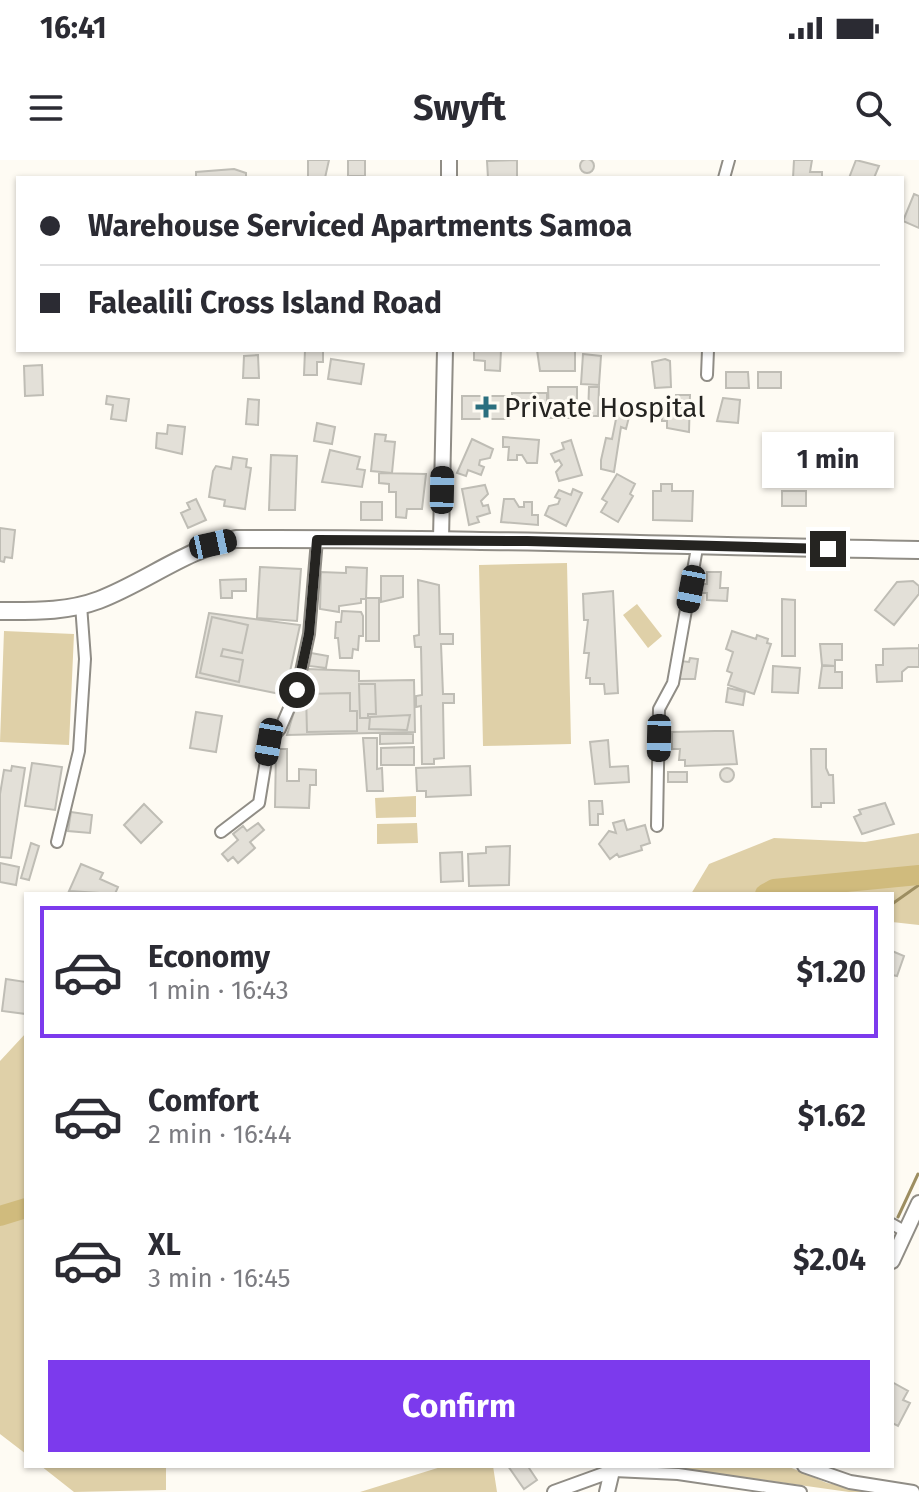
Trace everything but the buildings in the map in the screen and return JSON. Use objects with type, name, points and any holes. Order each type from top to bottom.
[{"type":"main road","points":[[441,539],[445,352]]},
{"type":"main road","points":[[0,611],[52,611],[81,605],[137,583],[213,544],[236,539],[441,539],[697,548],[919,550]]},
{"type":"main road","points":[[894,1252],[899,1228],[919,1203]]},
{"type":"main road","points":[[607,1492],[616,1468]]},
{"type":"street","points":[[707,375],[708,352]]},
{"type":"street","points":[[221,832],[259,803],[269,742],[280,729],[297,690],[309,634],[317,540]]},
{"type":"street","points":[[657,826],[659,709],[673,683],[697,548]]},
{"type":"street","points":[[57,842],[79,751],[85,659],[81,605]]},
{"type":"street","points":[[554,1492],[616,1468],[801,1492]]},
{"type":"street","points":[[810,1468],[850,1482],[913,1492]]},
{"type":"shaded area","points":[[567,563],[571,744],[483,746],[479,565]]},
{"type":"shaded area","points":[[637,604],[662,636],[648,648],[623,615]]},
{"type":"shaded area","points":[[4,631],[74,634],[69,745],[0,742]]},
{"type":"shaded area","points":[[416,796],[416,817],[376,818],[375,798]]},
{"type":"shaded area","points":[[417,823],[418,843],[377,844],[377,824]]},
{"type":"shaded area","points":[[919,833],[919,925],[894,922],[894,892],[692,892],[709,864],[774,838],[865,842]]},
{"type":"shaded area","points":[[24,1035],[24,1452],[0,1434],[0,1061]]},
{"type":"shaded area","points":[[44,1468],[166,1468],[166,1490],[74,1492]]},
{"type":"shaded area","points":[[438,1468],[493,1468],[497,1492],[360,1492]]},
{"type":"shaded area","points":[[677,1468],[792,1468],[827,1483],[875,1492],[849,1492]]},
{"type":"waterway","points":[[769,892],[919,875]]},
{"type":"waterway","points":[[894,903],[919,885]]},
{"type":"waterway","points":[[898,1217],[918,1174]]},
{"type":"waterway","points":[[0,1216],[24,1209]]},
{"type":"place","name":"Private Hospital","points":[[486,407]]},
{"type":"route","points":[[297,690],[309,634],[317,540],[441,539],[828,549]]}]
